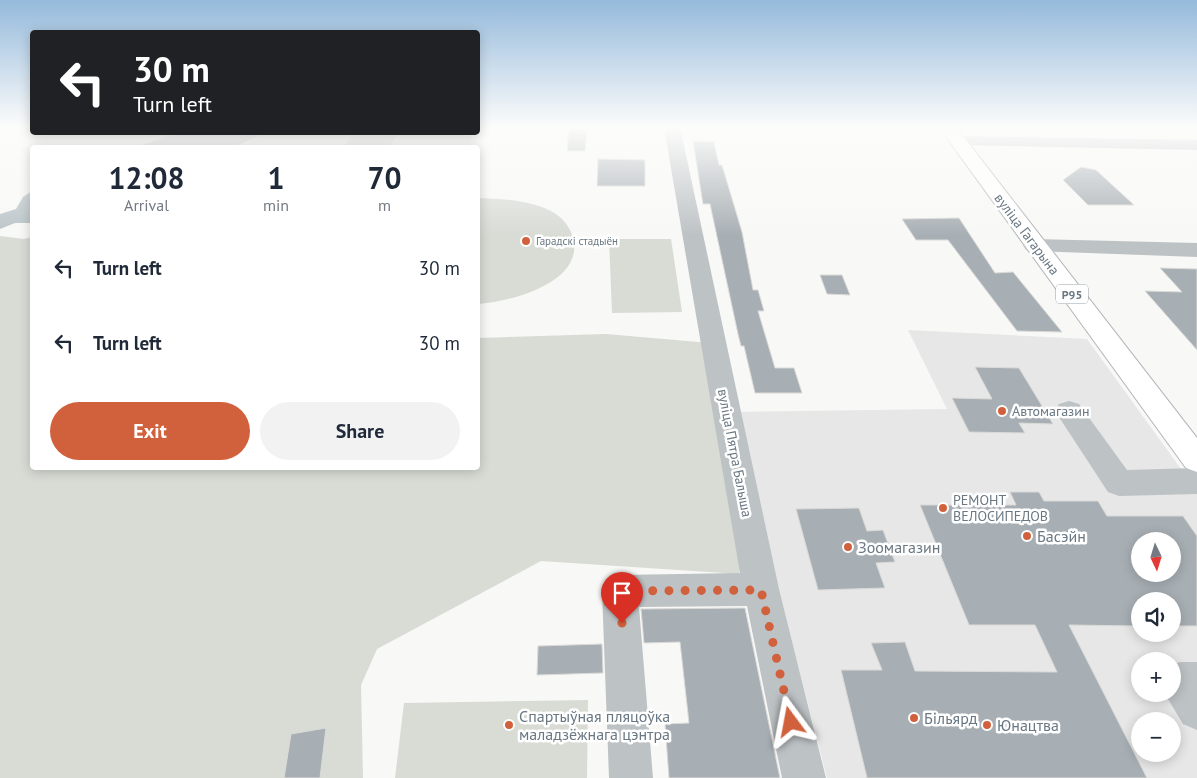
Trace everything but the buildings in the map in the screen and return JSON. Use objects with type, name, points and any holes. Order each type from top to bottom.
[{"type":"main road","name":"вуліца Гагарына","points":[[974,163],[1197,460]]},
{"type":"street","name":"вуліца Пятра Балыша","points":[[679,163],[761,590],[804,778]]},
{"type":"street","points":[[1034,245],[1197,250]]},
{"type":"street","points":[[1069,411],[1120,483],[1197,481]]},
{"type":"street","points":[[631,778],[620,591],[761,590]]},
{"type":"street","points":[[1197,682],[1180,682],[1197,710]]},
{"type":"shaded area","points":[[30,192],[30,223],[15,223],[0,229],[0,214],[16,209],[23,197]]},
{"type":"shaded area","name":"Гарадскі стадыён","points":[[480,198],[528,203],[547,209],[560,217],[572,234],[574,242],[573,257],[566,269],[554,280],[540,288],[524,295],[480,304]]},
{"type":"shaded area","points":[[0,236],[24,239],[30,238],[30,470],[480,470],[480,338],[606,334],[710,343],[743,557],[739,574],[541,561],[377,649],[361,685],[363,778],[0,778]]},
{"type":"shaded area","points":[[609,239],[671,239],[682,312],[612,313]]},
{"type":"shaded area","points":[[908,330],[1087,339],[1197,491],[1197,778],[827,778],[733,412],[947,409]]},
{"type":"shaded area","points":[[588,700],[587,778],[395,778],[404,703]]},
{"type":"place","name":"Гарадскі стадыён","points":[[526,241]]},
{"type":"place","name":"Автомагазин","points":[[1002,411]]},
{"type":"place","name":"РЕМОНТ ВЕЛОСИПЕДОВ","points":[[943,508]]},
{"type":"place","name":"Басэйн","points":[[1027,536]]},
{"type":"place","name":"Зоомагазин","points":[[848,547]]},
{"type":"place","name":"Більярд","points":[[914,718]]},
{"type":"place","name":"Спартыўная пляцоўка маладзёжнага цэнтра","points":[[509,725]]},
{"type":"place","name":"Юнацтва","points":[[987,725]]},
{"type":"route","points":[[622,623],[620,591],[761,590],[791,722]]}]
